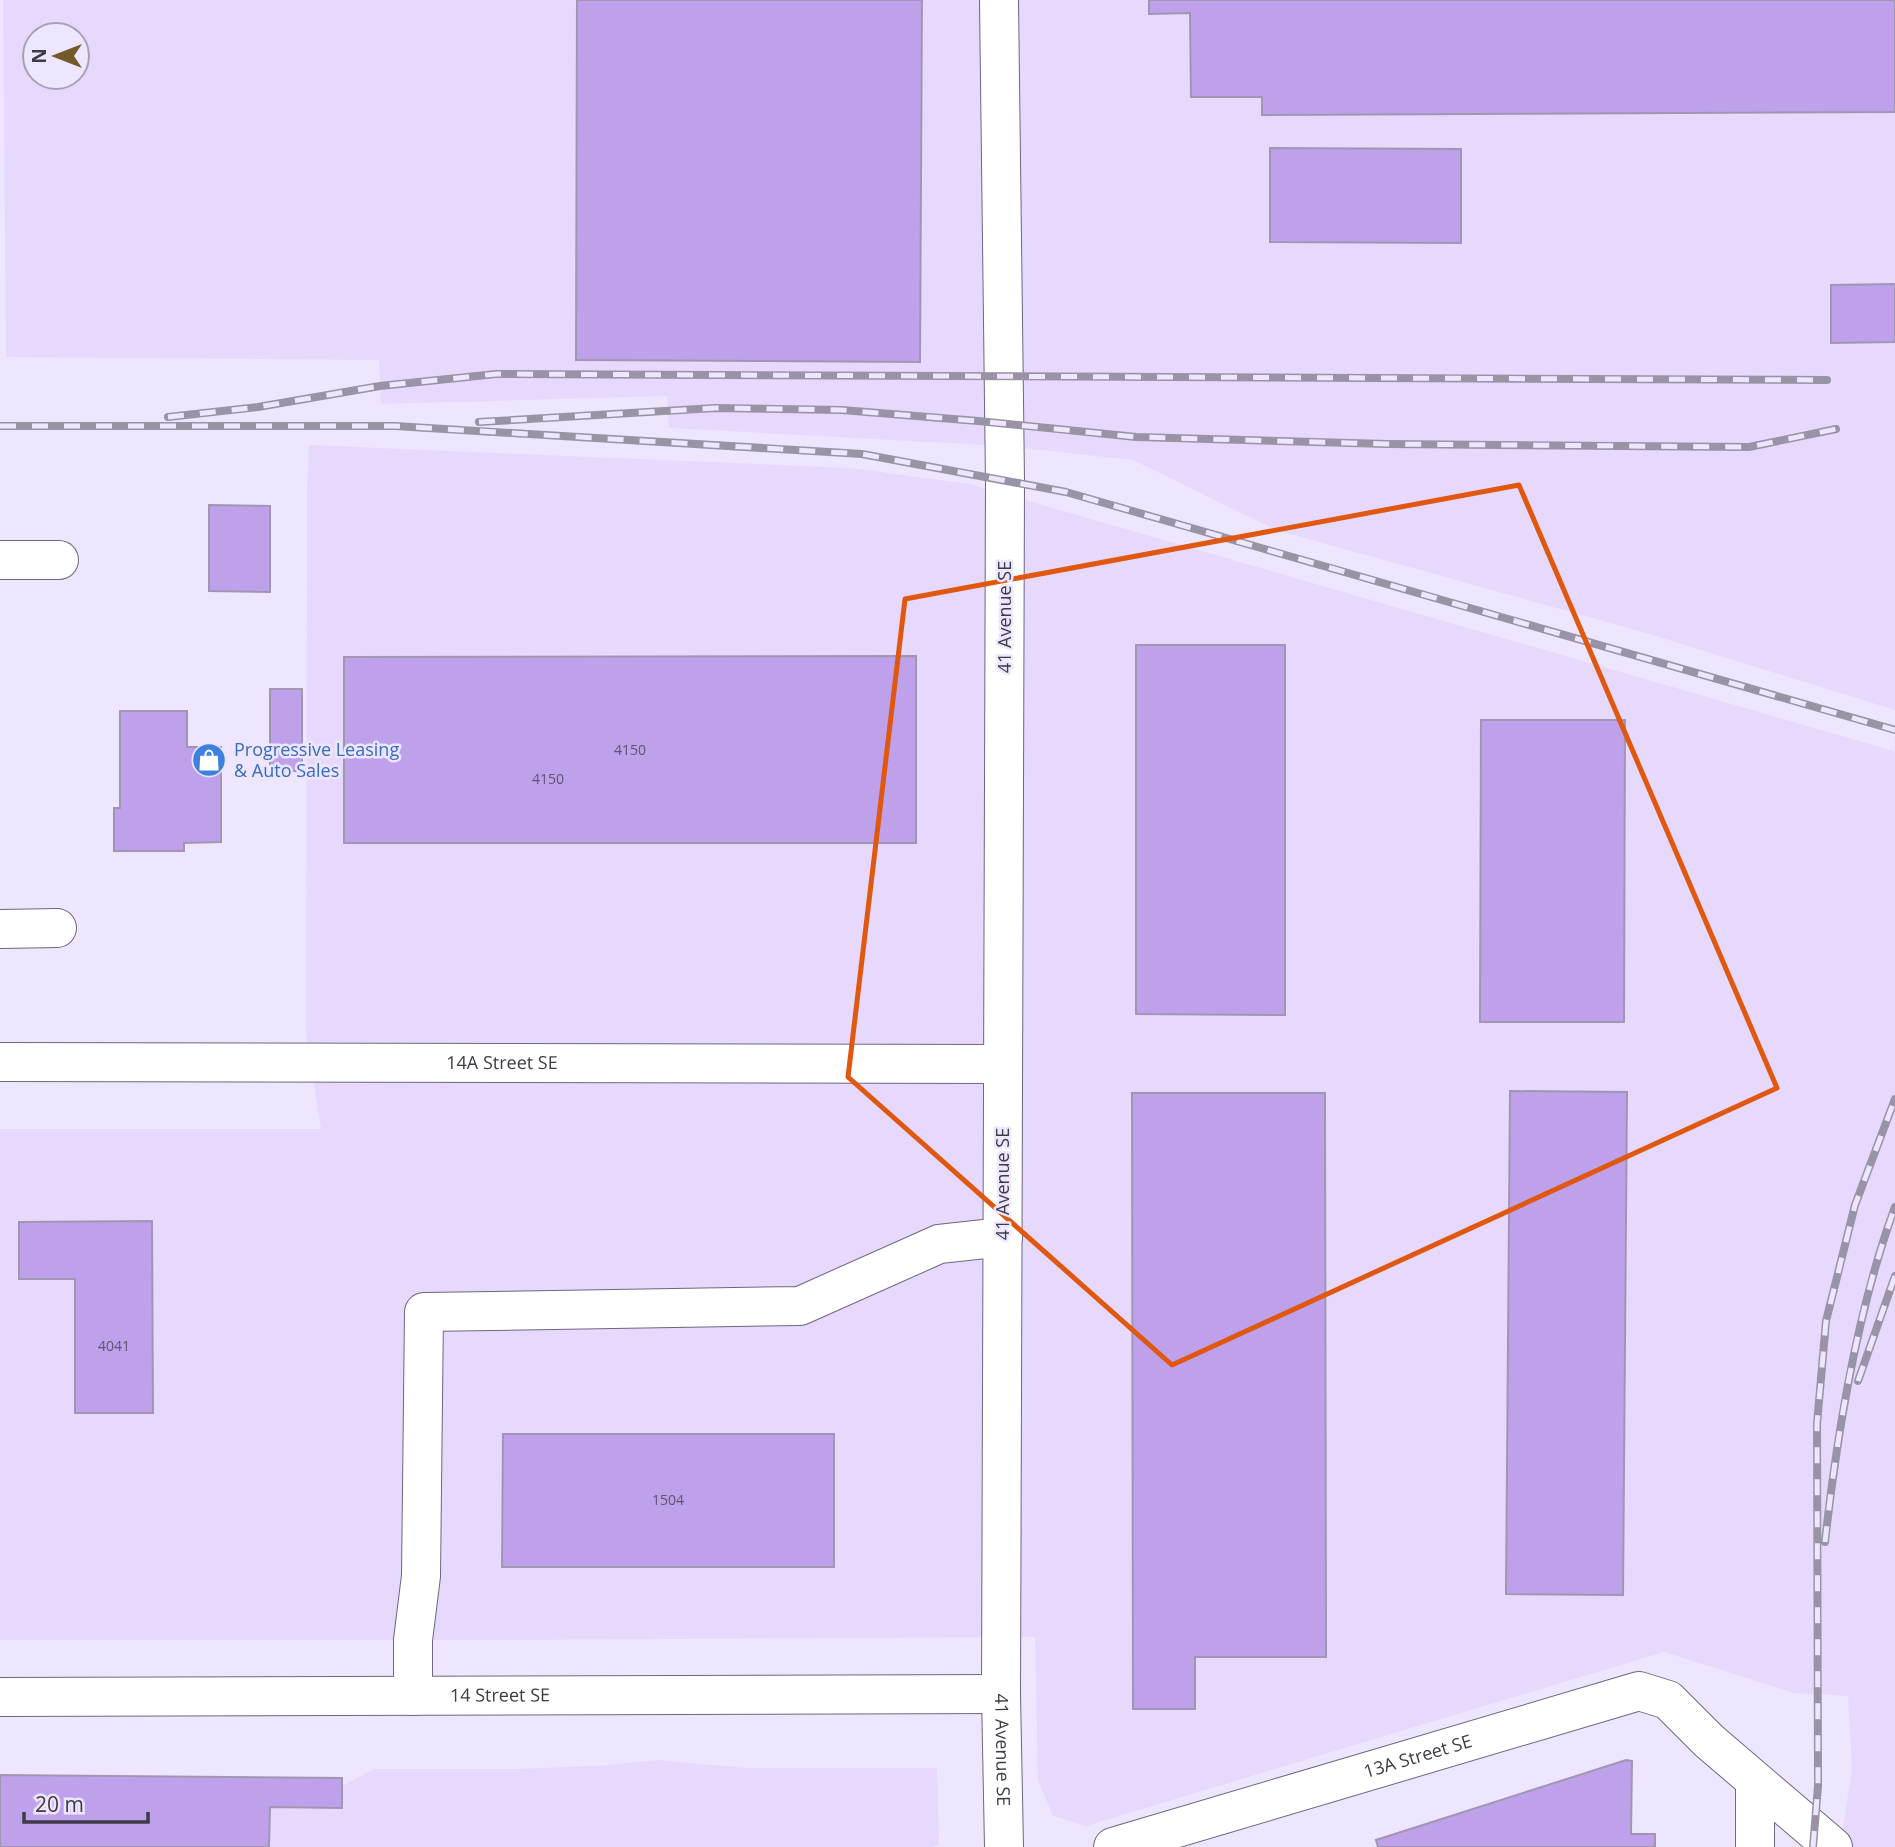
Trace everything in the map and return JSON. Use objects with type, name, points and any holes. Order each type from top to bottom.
[{"type":"street","name":"41 Avenue SE","points":[[999,0],[1005,520],[1001,1694],[1004,1847]]},
{"type":"street","points":[[0,560],[59,560]]},
{"type":"street","points":[[0,929],[57,928]]},
{"type":"street","name":"14A Street SE","points":[[0,1062],[1003,1064]]},
{"type":"street","points":[[413,1696],[413,1640],[421,1576],[424,1312],[800,1306],[939,1244],[1003,1237]]},
{"type":"street","name":"13A Street SE","points":[[1113,1847],[1639,1691],[1668,1700],[1709,1741],[1833,1847]]},
{"type":"street","name":"14 Street SE","points":[[0,1697],[1001,1694]]},
{"type":"street","points":[[1755,1781],[1755,1847]]},
{"type":"highlighted area","points":[[1519,485],[1777,1088],[1172,1365],[848,1077],[905,599]]},
{"type":"shaded area","points":[[3,0],[1895,0],[1895,710],[1646,633],[1276,530],[1133,460],[1004,446],[669,428],[667,396],[381,404],[379,360],[6,357]]},
{"type":"shaded area","points":[[309,445],[850,468],[970,484],[1894,751],[1895,736],[1895,1847],[1840,1847],[1852,1769],[1848,1696],[1794,1693],[1664,1652],[1086,1826],[1053,1816],[1038,1780],[1035,1637],[0,1640],[0,1129],[321,1129],[306,1034]]},
{"type":"shaded area","points":[[658,1760],[745,1768],[937,1768],[939,1845],[0,1847],[0,1775],[342,1778],[342,1786],[374,1769],[516,1769]]},
{"type":"building","points":[[577,0],[922,0],[920,362],[576,360]]},
{"type":"building","points":[[1149,0],[1895,0],[1895,112],[1262,115],[1262,97],[1191,97],[1190,13],[1149,14]]},
{"type":"building","points":[[1270,148],[1461,149],[1461,243],[1270,242]]},
{"type":"building","points":[[1895,284],[1895,342],[1831,343],[1831,285]]},
{"type":"building","points":[[209,505],[270,506],[270,592],[209,591]]},
{"type":"building","points":[[1136,645],[1285,645],[1285,1015],[1136,1014]]},
{"type":"building","points":[[916,656],[916,843],[344,843],[344,657]]},
{"type":"building","points":[[270,689],[302,689],[302,771],[270,771]]},
{"type":"building","points":[[120,711],[187,711],[187,747],[221,747],[221,842],[184,843],[184,851],[114,851],[114,808],[120,808]]},
{"type":"building","points":[[1481,720],[1625,720],[1624,1022],[1480,1022]]},
{"type":"building","points":[[1510,1091],[1627,1092],[1623,1595],[1506,1594]]},
{"type":"building","points":[[1132,1093],[1325,1093],[1326,1657],[1195,1657],[1195,1709],[1133,1709]]},
{"type":"building","points":[[152,1221],[153,1413],[75,1413],[75,1279],[19,1279],[19,1222]]},
{"type":"building","points":[[503,1434],[834,1434],[834,1567],[502,1567]]},
{"type":"building","points":[[1626,1760],[1632,1761],[1631,1834],[1655,1834],[1655,1847],[1378,1847],[1376,1840]]},
{"type":"building","points":[[0,1775],[342,1778],[342,1808],[270,1807],[269,1847],[0,1847]]},
{"type":"railway","points":[[168,417],[258,407],[380,386],[496,374],[1827,380]]},
{"type":"railway","points":[[479,422],[715,408],[842,410],[1136,437],[1387,444],[1749,447],[1836,429]]},
{"type":"railway","points":[[0,426],[395,426],[862,454],[1066,492],[1895,730]]},
{"type":"railway","points":[[1813,1847],[1818,1786],[1817,1424],[1826,1321],[1855,1205],[1895,1099]]},
{"type":"railway","points":[[1825,1542],[1850,1372],[1870,1287],[1895,1207]]},
{"type":"railway","points":[[1858,1381],[1895,1276]]},
{"type":"place","name":"Progressive Leasing & Auto Sales","points":[[209,760]]}]
